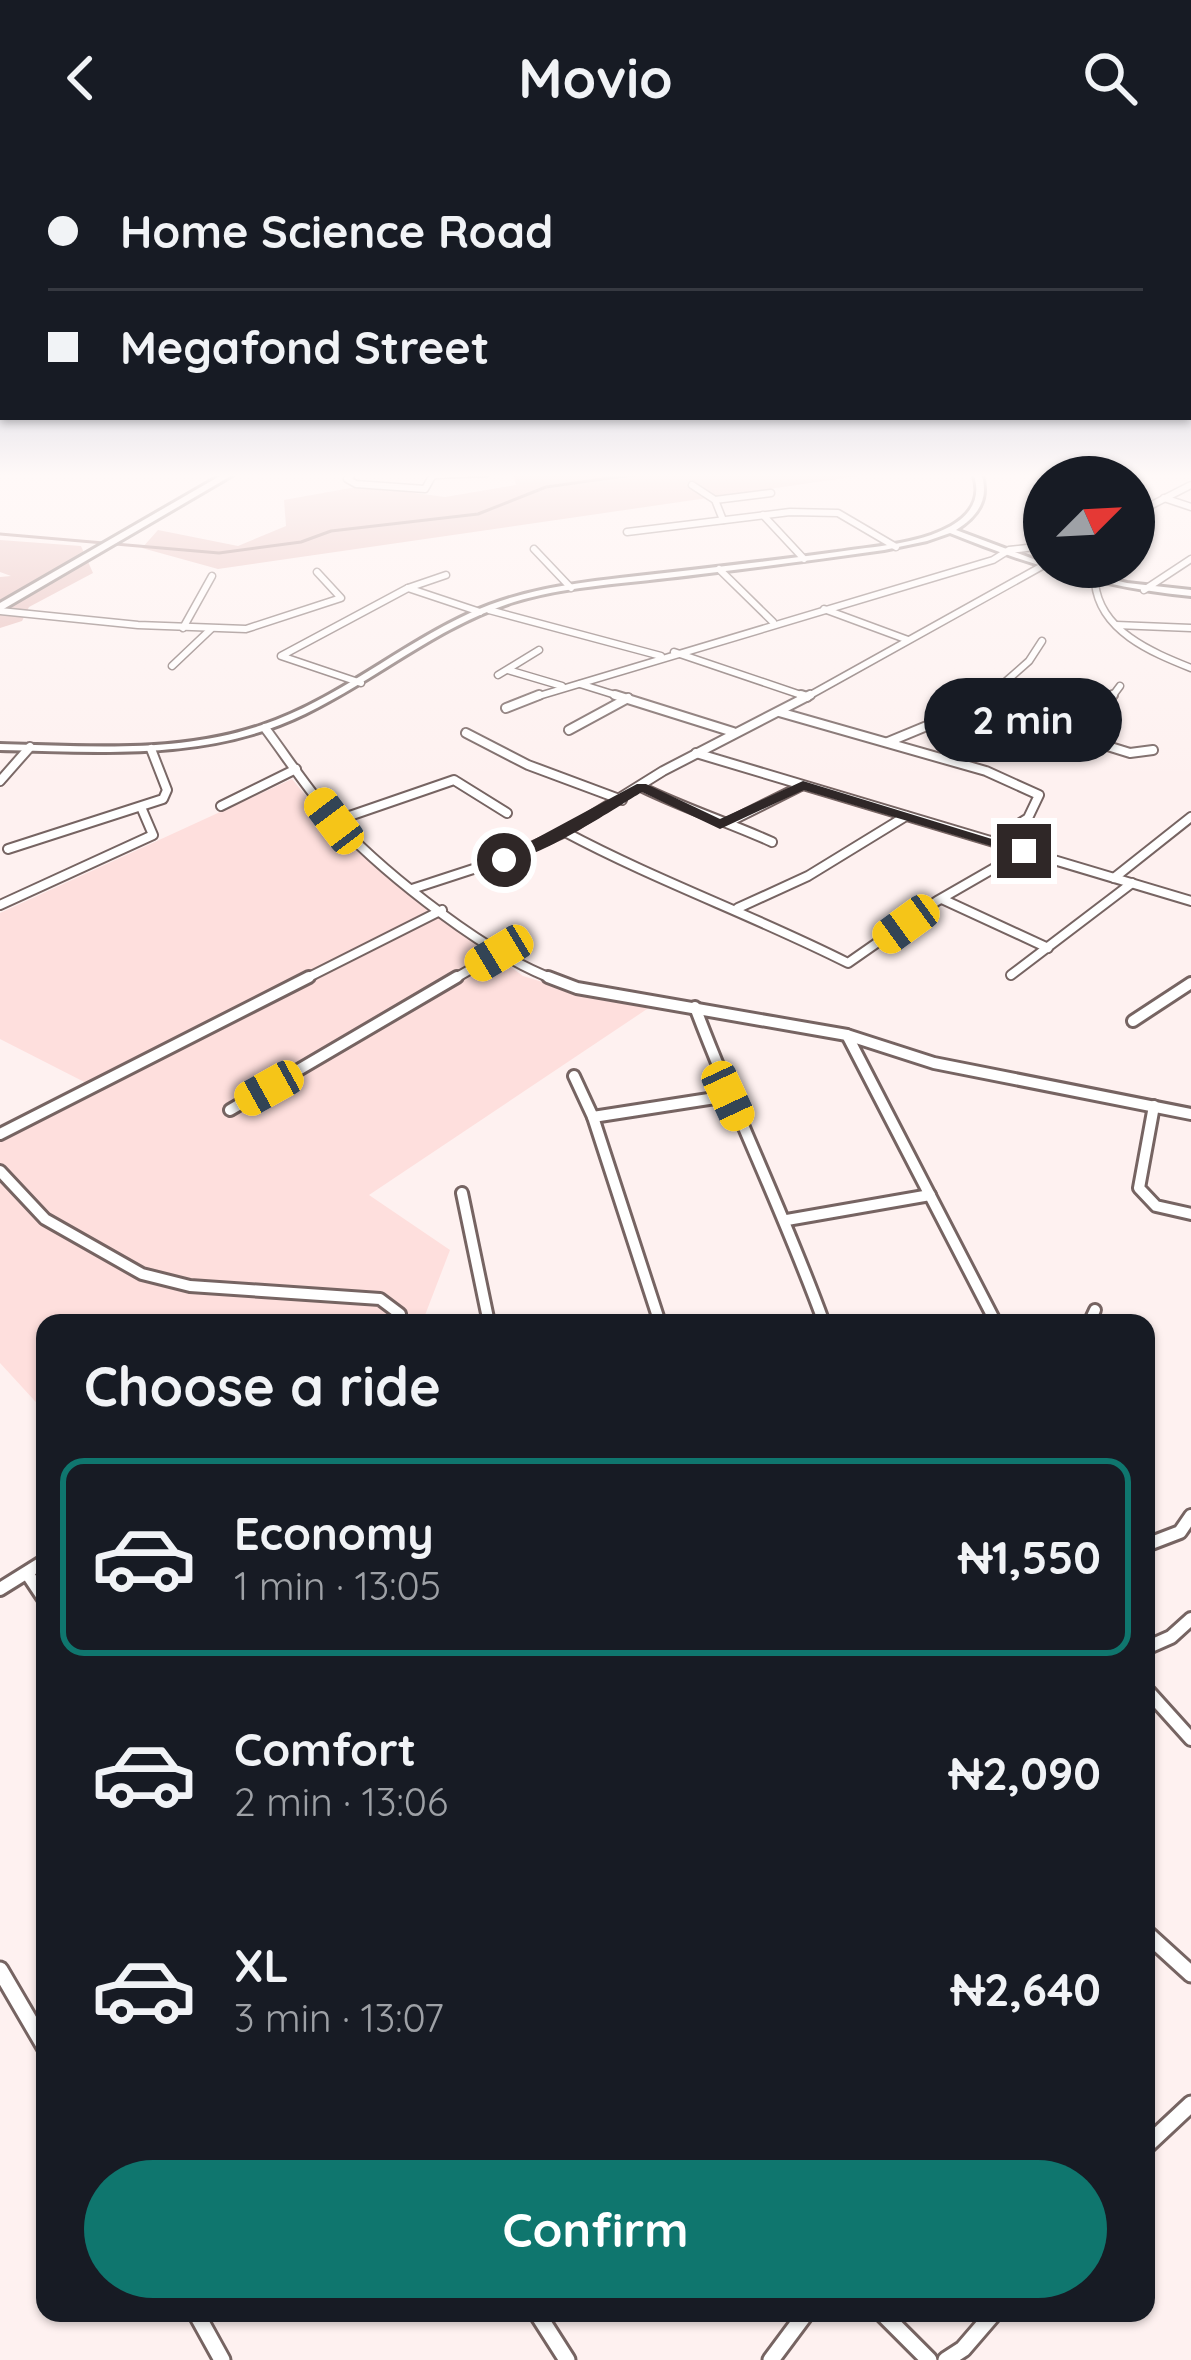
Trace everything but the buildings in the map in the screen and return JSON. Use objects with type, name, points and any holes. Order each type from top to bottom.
[{"type":"highway","points":[[0,607],[51,576]]},
{"type":"street","points":[[183,628],[212,576]]},
{"type":"street","points":[[0,607],[183,628],[258,628],[341,598],[321,576]]},
{"type":"street","points":[[362,683],[280,656],[408,588],[441,576]]},
{"type":"street","points":[[559,576],[571,588]]},
{"type":"street","points":[[0,747],[151,749],[265,728],[362,683],[485,611],[571,588],[666,576]]},
{"type":"street","points":[[726,576],[773,622]]},
{"type":"street","points":[[506,708],[563,686],[931,576]]},
{"type":"street","points":[[412,889],[504,860],[565,832],[696,753],[807,698],[1023,576]]},
{"type":"street","points":[[1144,590],[1165,576]]},
{"type":"street","points":[[408,588],[669,654],[807,698]]},
{"type":"street","points":[[1096,588],[1099,612],[1114,625],[1165,659],[1191,668]]},
{"type":"street","points":[[1130,588],[1191,593]]},
{"type":"street","points":[[824,609],[908,640]]},
{"type":"street","points":[[1114,625],[1191,628]]},
{"type":"street","points":[[172,666],[211,629]]},
{"type":"street","points":[[988,709],[987,697],[1029,662],[1042,641]]},
{"type":"street","points":[[498,675],[539,650]]},
{"type":"street","points":[[508,670],[563,686]]},
{"type":"street","points":[[577,682],[734,732]]},
{"type":"street","points":[[1082,736],[1120,686]]},
{"type":"street","points":[[569,730],[628,698]]},
{"type":"street","points":[[886,742],[963,711],[988,709],[1130,753],[1153,750]]},
{"type":"street","points":[[778,712],[986,771],[1039,795],[1041,800],[1028,818],[992,842]]},
{"type":"street","points":[[265,728],[334,821],[412,889],[499,953],[577,988],[848,1035],[934,1063],[1191,1114]]},
{"type":"street","points":[[466,733],[528,765],[622,800]]},
{"type":"street","points":[[0,781],[30,747]]},
{"type":"street","points":[[8,849],[166,795],[151,749]]},
{"type":"street","points":[[696,753],[1191,901]]},
{"type":"street","points":[[221,806],[296,770]]},
{"type":"street","points":[[334,821],[454,780],[507,814]]},
{"type":"street","points":[[729,822],[803,785]]},
{"type":"street","points":[[641,787],[713,822],[729,822],[772,842]]},
{"type":"street","points":[[0,904],[153,835],[141,807]]},
{"type":"street","points":[[738,908],[808,876],[906,816]]},
{"type":"street","points":[[1114,878],[1191,817]]},
{"type":"street","points":[[565,832],[621,862],[738,908],[848,963],[942,898],[1024,851]]},
{"type":"street","points":[[1011,974],[1132,884]]},
{"type":"street","points":[[942,898],[1048,948]]},
{"type":"street","points":[[0,1134],[442,910]]},
{"type":"street","points":[[230,1110],[499,953]]},
{"type":"street","points":[[1133,1021],[1191,983]]},
{"type":"street","points":[[695,1007],[728,1096],[787,1220],[821,1314]]},
{"type":"street","points":[[848,1035],[991,1314]]},
{"type":"street","points":[[574,1076],[593,1117],[657,1314]]},
{"type":"street","points":[[593,1117],[728,1096]]},
{"type":"street","points":[[1154,1106],[1139,1188],[1156,1206],[1191,1214]]},
{"type":"street","points":[[0,1171],[45,1219],[142,1274],[190,1286],[380,1299],[400,1314]]},
{"type":"street","points":[[462,1193],[487,1314]]},
{"type":"street","points":[[787,1220],[930,1195]]},
{"type":"street","points":[[1155,1542],[1180,1532],[1191,1516]]},
{"type":"street","points":[[1180,1532],[1191,1543]]},
{"type":"street","points":[[0,1589],[36,1568]]},
{"type":"street","points":[[27,1574],[36,1587]]},
{"type":"street","points":[[1155,1644],[1191,1619]]},
{"type":"street","points":[[1155,1699],[1191,1739]]},
{"type":"street","points":[[1155,1942],[1191,1974]]},
{"type":"street","points":[[0,1970],[36,2032]]},
{"type":"street","points":[[1155,2138],[1191,2104]]},
{"type":"street","points":[[201,2322],[222,2360]]},
{"type":"street","points":[[543,2322],[568,2360]]},
{"type":"street","points":[[771,2360],[799,2322]]},
{"type":"street","points":[[890,2322],[929,2360]]},
{"type":"street","points":[[946,2360],[963,2349],[986,2322]]},
{"type":"shaded area","points":[[88,576],[29,607],[22,621],[0,628],[0,577]]},
{"type":"shaded area","points":[[292,779],[344,842],[523,976],[605,1001],[653,1005],[369,1195],[450,1250],[425,1314],[36,1314],[36,1402],[0,1363],[0,1142],[102,1091],[0,1039],[0,913]]},
{"type":"route","points":[[504,860],[565,832],[641,787],[720,824],[803,785],[1024,851]]}]
